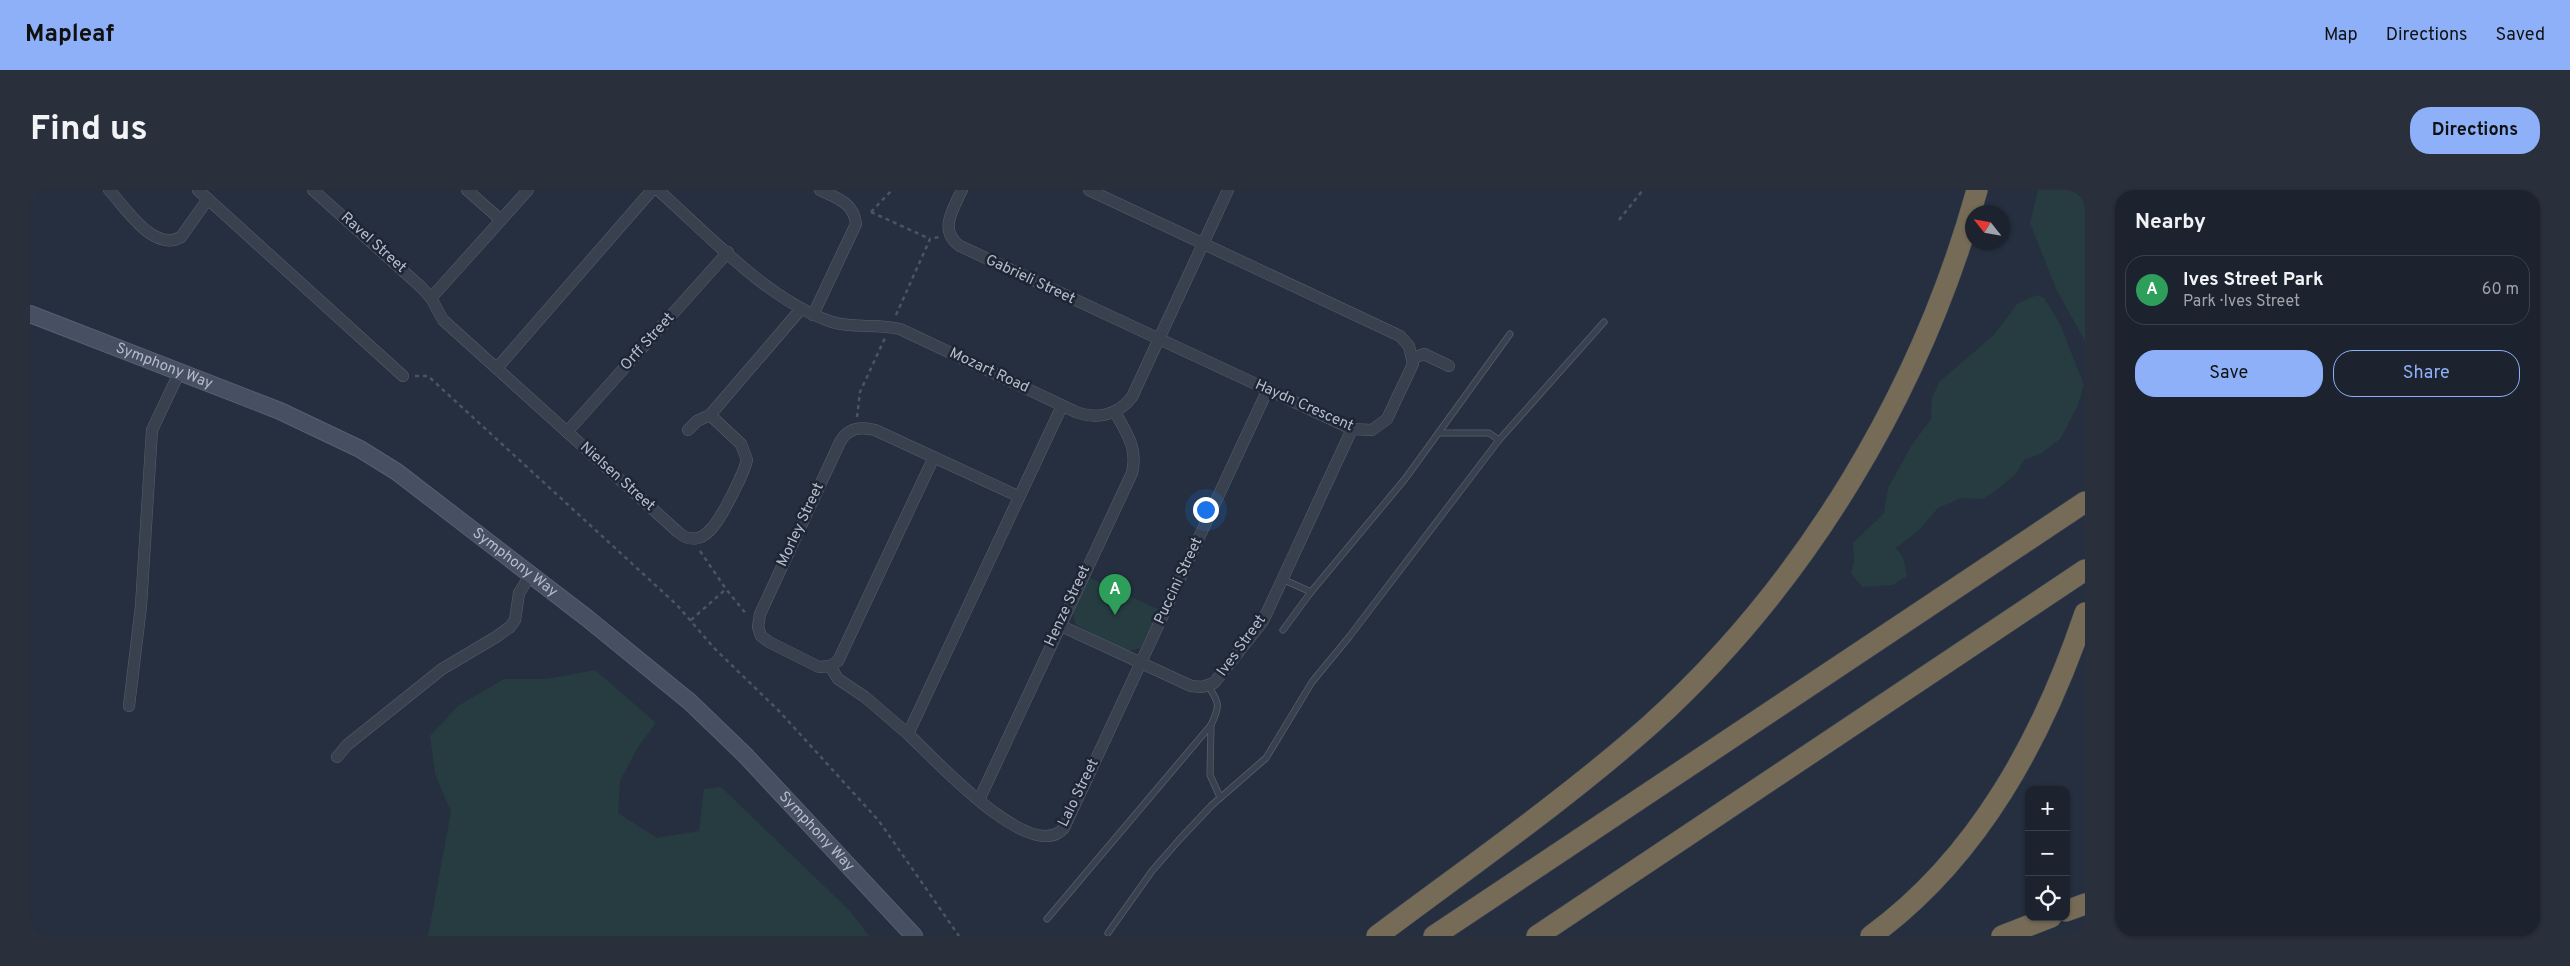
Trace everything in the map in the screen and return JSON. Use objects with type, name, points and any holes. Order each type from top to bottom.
[{"type":"highway","points":[[1377,936],[1548,808],[1650,725],[1740,632],[1785,576],[1828,515],[1891,409],[1931,324],[1955,260],[1977,190]]},
{"type":"highway","points":[[1434,936],[2085,502]]},
{"type":"highway","points":[[1537,936],[2085,570]]},
{"type":"highway","points":[[1871,936],[1911,903],[1943,871],[1994,806],[2023,759],[2052,700],[2069,661],[2085,613]]},
{"type":"highway","points":[[2070,910],[2085,904]]},
{"type":"highway","points":[[2002,936],[2041,921]]},
{"type":"main road","name":"Symphony Way","points":[[30,314],[280,411],[360,449],[397,472],[531,574],[690,702],[745,755],[914,936]]},
{"type":"street","points":[[109,190],[134,219],[157,239],[164,242],[175,241],[181,237],[208,199]]},
{"type":"street","points":[[198,190],[403,376]]},
{"type":"street","name":"Ravel Street","points":[[313,190],[431,298],[443,320],[497,368]]},
{"type":"street","points":[[467,190],[501,220]]},
{"type":"street","points":[[431,298],[528,190]]},
{"type":"street","points":[[497,368],[652,190]]},
{"type":"street","name":"Mozart Road","points":[[658,190],[774,293],[813,315],[842,324],[883,326],[900,329],[1062,406],[1092,417],[1115,412]]},
{"type":"street","points":[[813,315],[855,230],[856,218],[851,208],[841,200],[820,190]]},
{"type":"street","name":"Gabrieli Street","points":[[962,190],[948,219],[948,230],[955,243],[1159,341]]},
{"type":"street","points":[[1089,190],[1400,336],[1409,346],[1413,358],[1424,354],[1449,366]]},
{"type":"street","points":[[1115,412],[1132,397],[1228,190]]},
{"type":"street","name":"Orff Street","points":[[567,432],[728,252]]},
{"type":"street","points":[[688,430],[697,421],[710,415],[801,309]]},
{"type":"street","name":"Haydn Crescent","points":[[1159,341],[1268,389],[1352,429],[1372,430],[1386,419],[1411,370],[1413,358]]},
{"type":"street","name":"Nielsen Street","points":[[497,368],[681,535],[691,538]]},
{"type":"street","points":[[129,706],[141,606],[152,430],[180,371]]},
{"type":"street","name":"Puccini Street","points":[[1141,663],[1268,389]]},
{"type":"street","points":[[908,734],[1018,496],[1062,406]]},
{"type":"street","name":"Henze Street","points":[[979,800],[1059,625],[1132,473],[1135,457],[1134,449],[1115,412]]},
{"type":"street","points":[[691,538],[710,531],[722,516],[747,460],[741,444],[710,415]]},
{"type":"street","name":"Morley Street","points":[[758,627],[760,614],[844,436],[856,428],[870,428],[1018,496]]},
{"type":"street","name":"Ives Street","points":[[1059,625],[1191,686],[1208,686],[1220,678],[1254,634],[1282,579],[1352,429]]},
{"type":"street","points":[[758,627],[762,636],[769,642],[819,667],[830,666],[841,656],[934,457]]},
{"type":"street","points":[[337,757],[347,745],[429,679],[510,627],[517,611],[519,593],[531,574]]},
{"type":"street","name":"Lalo Street","points":[[830,666],[838,678],[865,697],[908,734],[990,812],[1040,837],[1051,837],[1061,832],[1141,663]]},
{"type":"lane","points":[[1108,933],[1152,871],[1220,798],[1266,758],[1312,682],[1350,637],[1499,440],[1604,322]]},
{"type":"lane","points":[[1283,630],[1311,592],[1405,479],[1510,334]]},
{"type":"lane","points":[[1439,433],[1489,433],[1499,440]]},
{"type":"lane","points":[[1282,579],[1311,592]]},
{"type":"lane","points":[[1047,919],[1211,725],[1218,709],[1216,698],[1208,686]]},
{"type":"lane","points":[[1211,725],[1210,774],[1220,798]]},
{"type":"path","points":[[855,230],[892,190]]},
{"type":"path","points":[[1620,220],[1643,190]]},
{"type":"path","points":[[871,212],[930,239]]},
{"type":"path","points":[[403,376],[428,376],[691,620],[714,648],[780,712],[879,821],[959,936]]},
{"type":"path","points":[[691,538],[726,589],[758,627]]},
{"type":"path","points":[[691,620],[726,589]]},
{"type":"green space","points":[[2038,190],[2085,190],[2085,341],[2057,291],[2030,223]]},
{"type":"green space","points":[[2037,295],[2044,298],[2060,324],[2084,385],[2077,407],[2061,438],[2042,453],[2024,460],[2016,474],[1991,494],[1982,499],[1962,498],[1938,508],[1917,532],[1896,548],[1903,557],[1907,576],[1893,585],[1862,587],[1851,573],[1854,561],[1853,543],[1884,513],[1888,488],[1912,445],[1931,419],[1932,398],[1939,382],[1994,335],[2017,304]]},
{"type":"green space","points":[[1088,577],[1160,610],[1140,648],[1129,651],[1124,650],[1076,625],[1072,613]]},
{"type":"green space","points":[[595,670],[656,723],[638,747],[620,781],[618,813],[657,838],[699,831],[704,789],[721,787],[850,911],[869,936],[428,936],[451,812],[435,774],[430,736],[458,706],[504,679],[547,679]]},
{"type":"place","name":"Ives Street Park","points":[[1115,615]]}]
